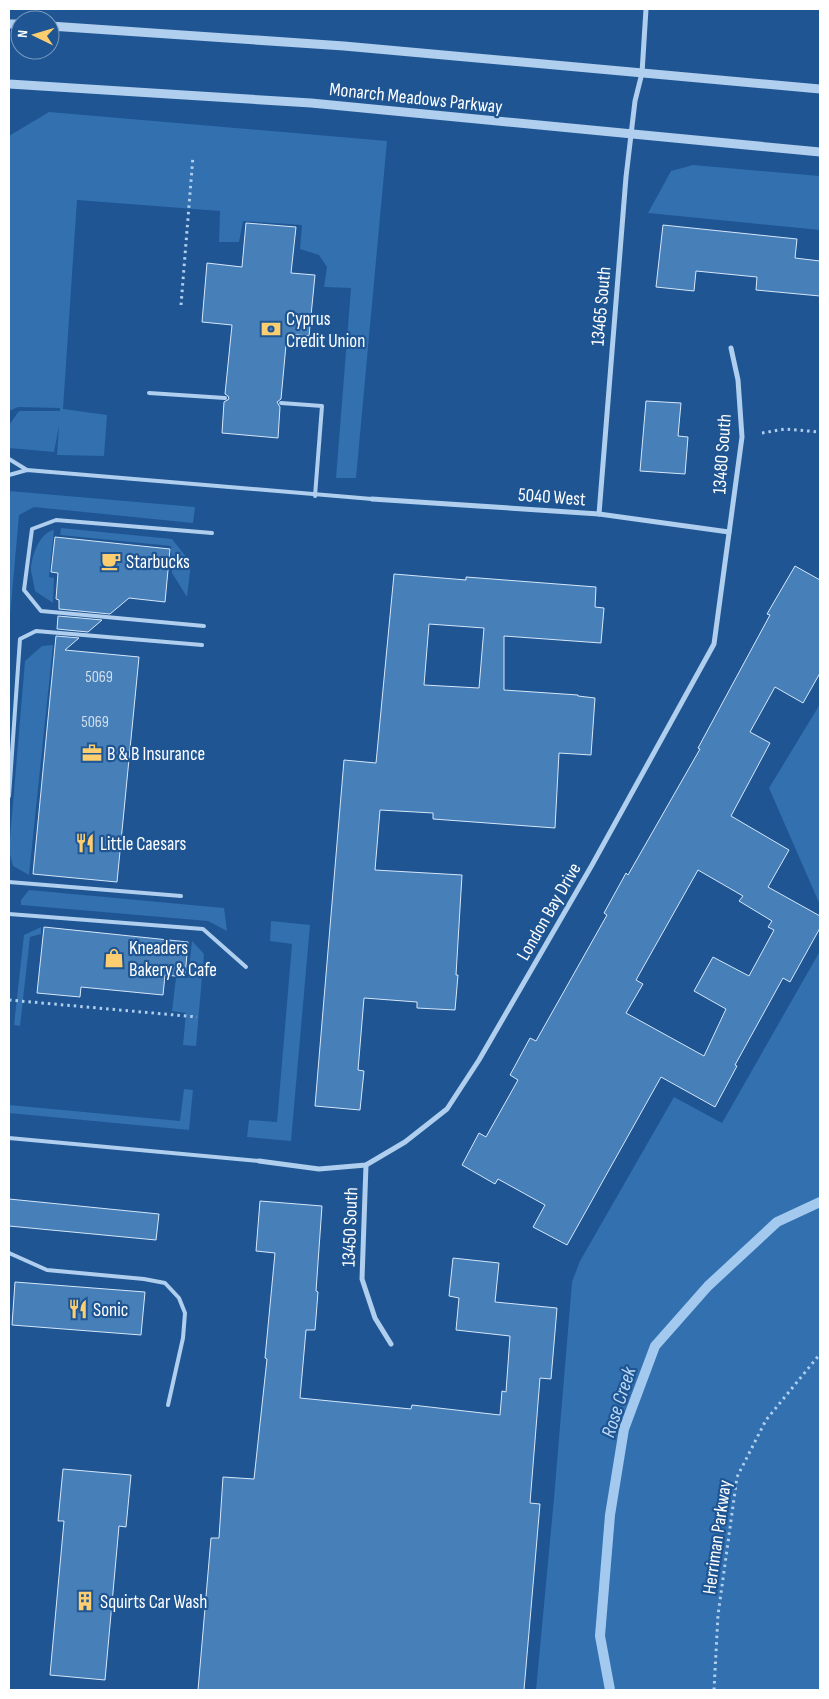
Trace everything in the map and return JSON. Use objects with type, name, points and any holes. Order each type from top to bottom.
[{"type":"street","name":"13465 South","points":[[599,514],[630,134],[642,73],[646,9]]},
{"type":"street","points":[[60,27],[344,46],[820,89]]},
{"type":"street","name":"Monarch Meadows Parkway","points":[[9,84],[311,103],[820,152]]},
{"type":"street","name":"13480 South","points":[[730,532],[742,437],[738,380],[731,348]]},
{"type":"street","name":"5040 West","points":[[372,499],[599,514],[730,532]]},
{"type":"street","name":"London Bay Drive","points":[[260,1160],[319,1169],[366,1165],[406,1142],[447,1108],[479,1060],[592,865],[714,644],[730,532]]},
{"type":"street","name":"13450 South","points":[[366,1165],[362,1279],[375,1318],[391,1344]]},
{"type":"lane","points":[[149,393],[225,398]]},
{"type":"lane","points":[[281,403],[322,406],[315,496]]},
{"type":"lane","points":[[9,459],[26,470]]},
{"type":"lane","points":[[9,476],[26,470],[315,496],[372,499]]},
{"type":"lane","points":[[204,626],[41,611],[24,590],[32,529],[56,520],[212,533]]},
{"type":"lane","points":[[9,796],[20,639],[36,631],[202,645]]},
{"type":"lane","points":[[9,882],[181,896]]},
{"type":"lane","points":[[9,914],[203,929],[246,967]]},
{"type":"lane","points":[[9,1138],[260,1160]]},
{"type":"lane","points":[[9,1253],[47,1270],[144,1279],[165,1283],[179,1298],[185,1314],[184,1338],[168,1405]]},
{"type":"path","points":[[181,305],[193,156]]},
{"type":"path","points":[[742,437],[785,429],[820,432]]},
{"type":"path","points":[[9,1000],[197,1017]]},
{"type":"path","name":"Herriman Parkway","points":[[714,1690],[718,1614],[737,1477],[766,1420],[820,1354]]},
{"type":"shaded area","points":[[49,112],[387,141],[356,478],[336,478],[351,288],[324,287],[327,267],[319,255],[300,249],[302,225],[243,221],[239,242],[219,242],[220,211],[77,200],[63,409],[107,415],[104,456],[57,455],[59,426],[54,452],[9,448],[9,425],[19,411],[60,411],[60,408],[18,407],[9,411],[9,136]]},
{"type":"shaded area","points":[[693,165],[820,176],[820,230],[648,213],[671,171]]},
{"type":"shaded area","points":[[9,491],[195,507],[193,523],[34,507],[19,515],[9,627]]},
{"type":"shaded area","points":[[61,528],[172,539],[191,563],[187,597],[172,573],[171,546],[60,535]]},
{"type":"shaded area","points":[[54,530],[49,577],[54,578],[53,603],[35,591],[31,570],[32,559],[37,546],[44,536]]},
{"type":"shaded area","points":[[53,645],[29,875],[13,866],[9,850],[25,661],[42,646]]},
{"type":"shaded area","points":[[820,704],[820,905],[769,788]]},
{"type":"shaded area","points":[[29,890],[224,908],[227,931],[208,921],[21,905],[21,900]]},
{"type":"shaded area","points":[[271,921],[310,925],[291,1141],[247,1137],[249,1120],[277,1122],[292,944],[270,941]]},
{"type":"shaded area","points":[[41,927],[41,934],[30,937],[20,1026],[14,1025],[24,935]]},
{"type":"shaded area","points":[[192,941],[204,954],[196,1046],[183,1045],[186,1013],[172,1011],[176,978],[188,978]]},
{"type":"shaded area","points":[[820,951],[820,1690],[536,1690],[572,1282],[580,1261],[674,1097],[722,1123]]},
{"type":"shaded area","points":[[184,1089],[193,1090],[189,1130],[9,1113],[9,1105],[180,1121]]},
{"type":"building","name":"Cyprus Credit Union","points":[[246,223],[296,227],[291,273],[315,275],[309,336],[287,334],[281,399],[277,402],[280,407],[278,438],[222,433],[224,402],[229,399],[225,394],[232,325],[202,322],[207,263],[242,267]]},
{"type":"building","points":[[663,225],[797,239],[795,258],[820,261],[820,296],[756,290],[757,277],[696,271],[694,291],[656,287]]},
{"type":"building","points":[[646,401],[681,403],[678,436],[688,437],[685,474],[640,471]]},
{"type":"building","name":"Starbucks","points":[[55,537],[170,549],[165,602],[129,598],[110,614],[59,609],[59,600],[56,599],[58,573],[51,572]]},
{"type":"building","points":[[795,566],[820,580],[820,673],[803,703],[775,687],[750,732],[770,743],[731,816],[789,850],[768,887],[820,916],[820,928],[790,982],[783,978],[735,1065],[737,1066],[715,1107],[661,1077],[567,1245],[533,1227],[545,1205],[498,1179],[495,1184],[462,1165],[479,1133],[486,1137],[518,1080],[510,1075],[530,1038],[536,1041],[607,915],[604,913],[626,873],[628,875],[700,749],[698,748],[770,615],[767,614]],"holes":[[[698,870],[743,896],[739,901],[772,921],[768,927],[774,930],[749,976],[713,957],[694,991],[726,1009],[704,1056],[626,1013],[643,984],[636,980]]]},
{"type":"building","points":[[394,574],[466,580],[466,577],[596,587],[595,607],[604,608],[601,643],[504,636],[504,690],[595,698],[591,755],[559,753],[555,828],[433,819],[433,813],[380,810],[375,870],[462,875],[455,1010],[417,1008],[417,1002],[364,998],[358,1070],[364,1071],[360,1110],[315,1106],[344,760],[376,763]],"holes":[[[429,624],[484,628],[479,688],[424,685]]]},
{"type":"building","points":[[58,616],[102,620],[88,632],[57,629]]},
{"type":"building","points":[[56,636],[79,638],[65,650],[139,657],[117,882],[33,874]]},
{"type":"building","name":"Kneaders Bakery & Cafe","points":[[44,927],[188,942],[185,977],[165,975],[163,995],[81,987],[80,997],[37,993]]},
{"type":"building","points":[[9,1199],[159,1214],[156,1240],[9,1226]]},
{"type":"building","points":[[260,1201],[322,1206],[315,1330],[306,1330],[300,1398],[411,1409],[412,1405],[500,1415],[502,1391],[506,1392],[510,1336],[456,1330],[459,1298],[449,1296],[453,1258],[499,1263],[495,1302],[557,1308],[551,1379],[540,1378],[530,1503],[540,1504],[524,1690],[198,1690],[211,1538],[219,1538],[223,1477],[254,1479],[267,1359],[265,1358],[275,1253],[256,1251]]},
{"type":"building","name":"Sonic","points":[[15,1282],[145,1292],[141,1335],[12,1325]]},
{"type":"building","name":"Squirts Car Wash","points":[[63,1469],[131,1475],[126,1527],[119,1526],[105,1680],[50,1675],[64,1521],[58,1521]]},
{"type":"waterway","name":"Rose Creek","points":[[610,1690],[600,1636],[610,1515],[624,1429],[655,1346],[708,1286],[777,1222],[820,1202]]},
{"type":"place","name":"Cyprus Credit Union","points":[[271,329]]},
{"type":"place","name":"Starbucks","points":[[111,561]]},
{"type":"place","name":"B & B Insurance","points":[[92,753]]},
{"type":"place","name":"Little Caesars","points":[[85,843]]},
{"type":"place","name":"Kneaders Bakery & Cafe","points":[[114,958]]},
{"type":"place","name":"Sonic","points":[[78,1309]]},
{"type":"place","name":"Squirts Car Wash","points":[[85,1601]]}]
